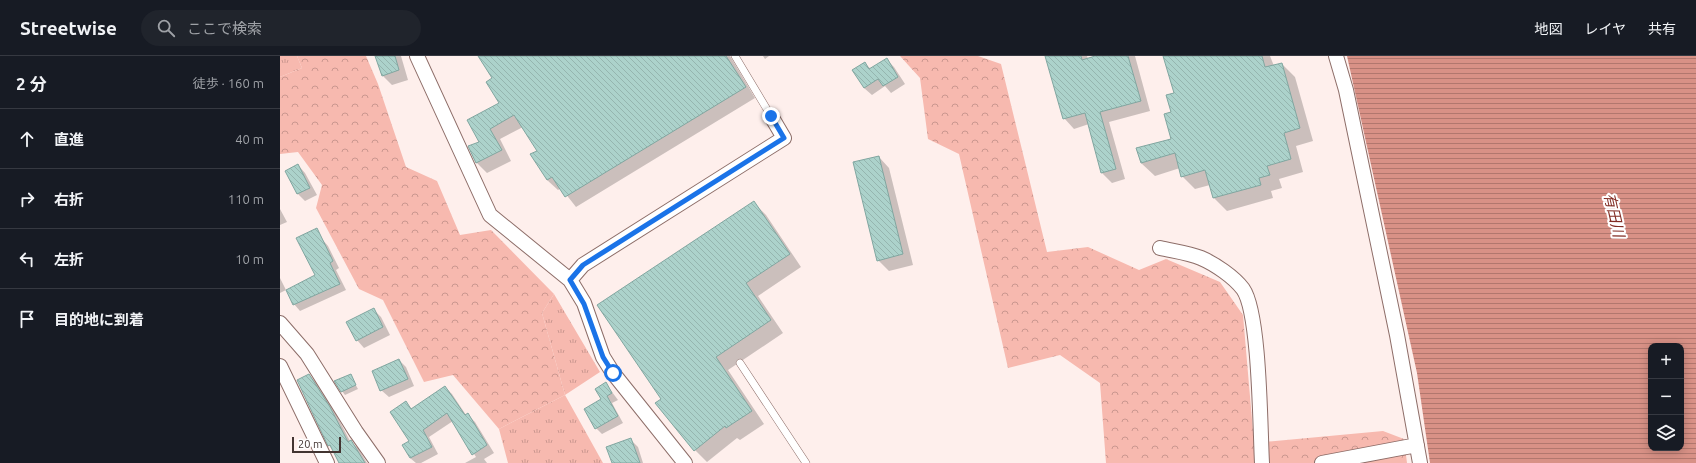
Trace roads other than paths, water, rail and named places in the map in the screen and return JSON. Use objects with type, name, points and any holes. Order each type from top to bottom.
[{"type":"street","points":[[417,56],[490,215],[570,280],[584,304],[603,357],[613,373],[685,463]]},
{"type":"street","points":[[1336,56],[1346,90],[1397,335],[1420,463]]},
{"type":"street","points":[[570,280],[583,265],[784,138],[771,116]]},
{"type":"street","points":[[1160,248],[1201,258],[1228,275],[1243,289],[1251,309],[1256,352],[1262,463]]},
{"type":"street","points":[[280,323],[307,354],[356,432],[378,463]]},
{"type":"street","points":[[280,366],[327,463]]},
{"type":"street","points":[[1322,463],[1417,445]]},
{"type":"lane","points":[[735,56],[771,116]]},
{"type":"lane","points":[[740,364],[806,463]]},
{"type":"water","name":"有田川","points":[[1347,56],[1696,56],[1696,463],[1430,463],[1417,373]]}]
